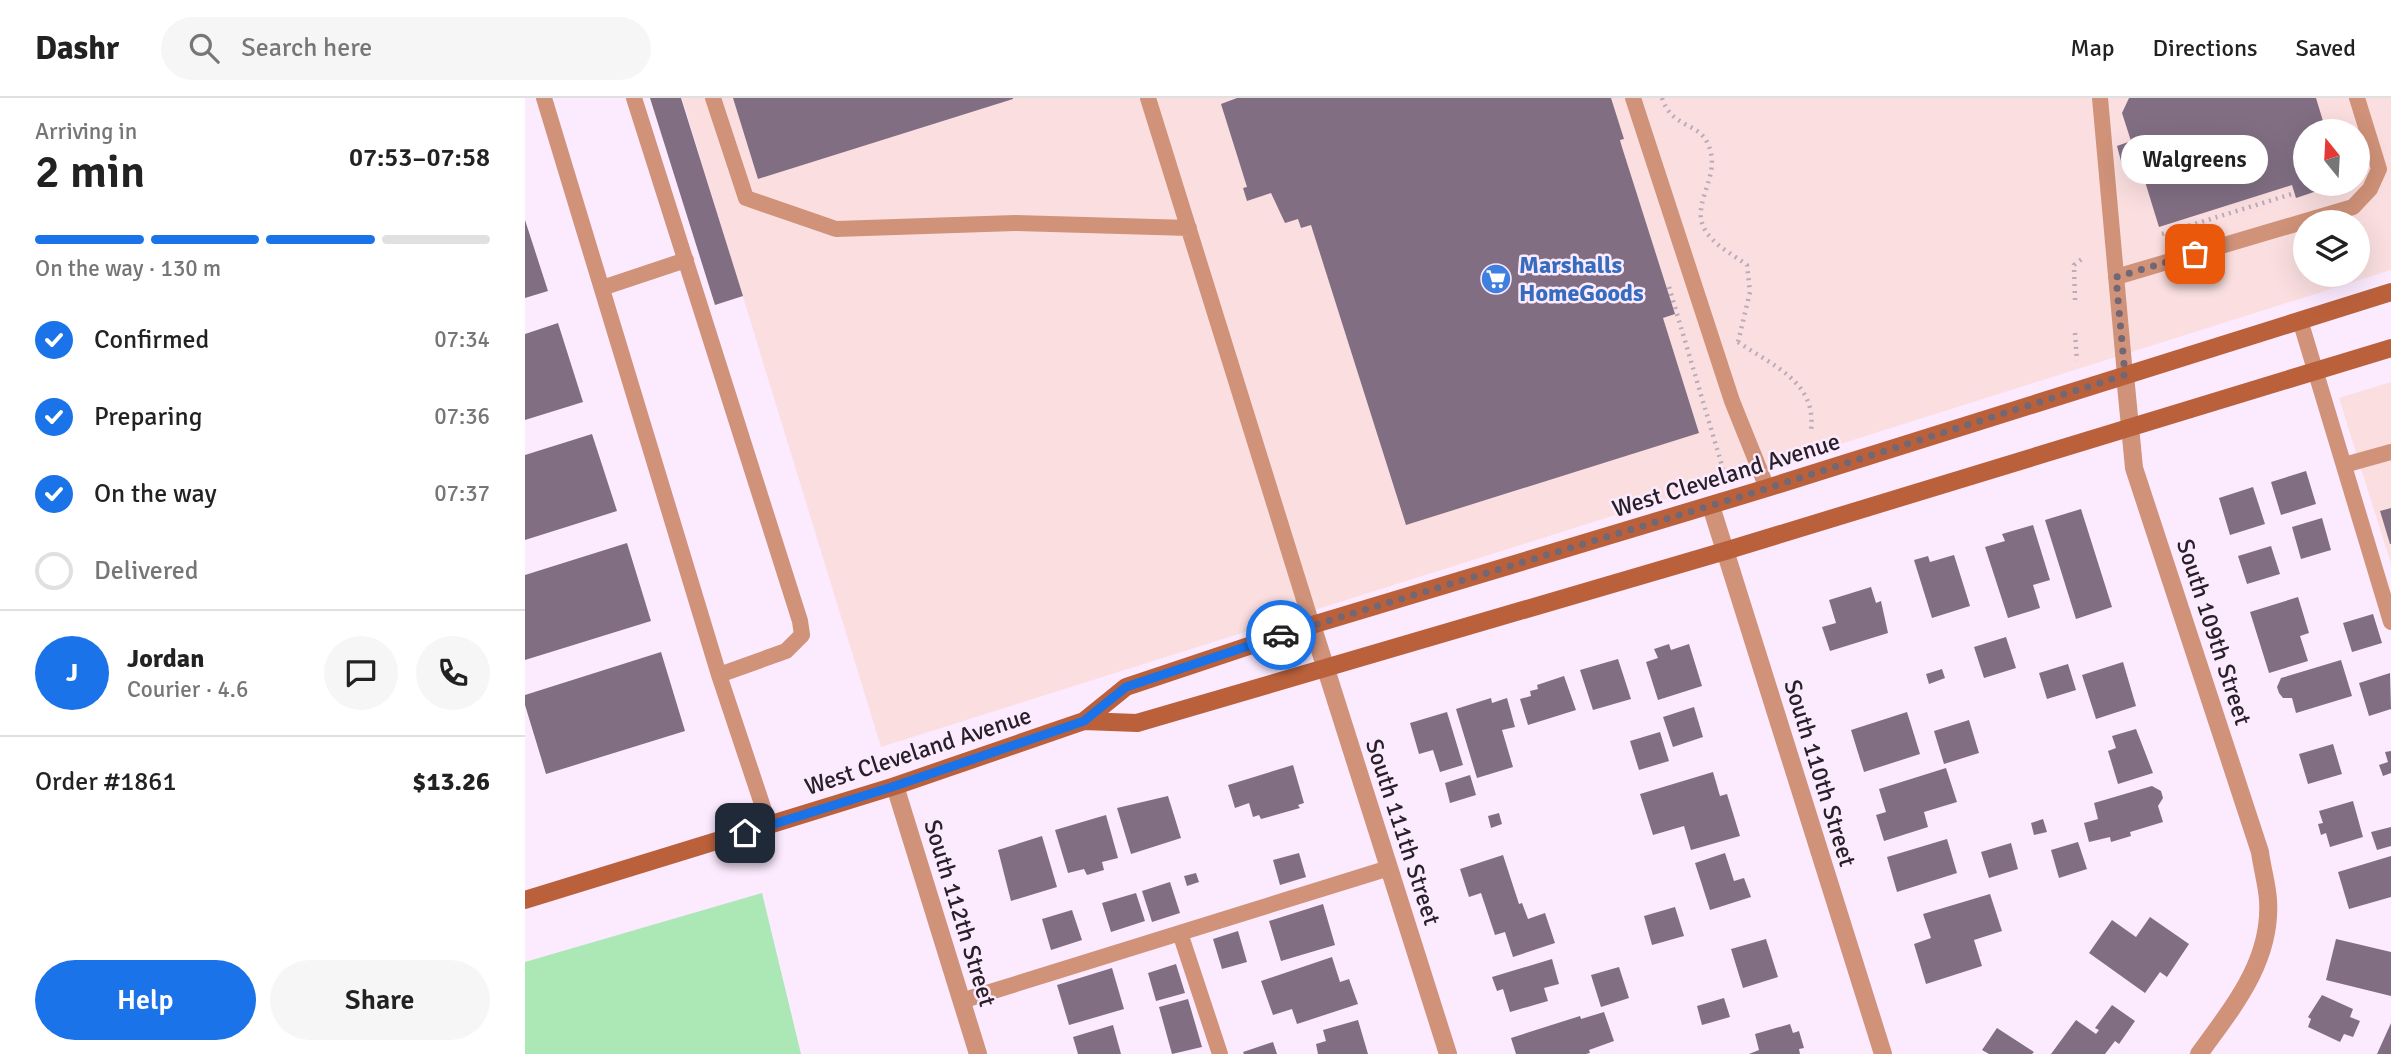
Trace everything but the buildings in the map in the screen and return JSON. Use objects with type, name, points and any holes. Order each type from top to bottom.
[{"type":"main road","name":"West Cleveland Avenue","points":[[525,900],[895,786],[1084,721],[1126,687],[1312,625],[1711,506],[2391,292]]},
{"type":"main road","name":"West Cleveland Avenue","points":[[1084,721],[1136,723],[1326,669],[1725,551],[2391,348]]},
{"type":"street","name":"South 109th Street","points":[[2125,375],[2134,468],[2260,852],[2268,901],[2265,940],[2250,983],[2199,1054]]},
{"type":"street","name":"South 110th Street","points":[[1711,506],[1883,1054]]},
{"type":"street","name":"South 111th Street","points":[[1312,625],[1448,1054]]},
{"type":"street","name":"South 112th Street","points":[[895,786],[978,1054]]},
{"type":"lane","points":[[544,98],[719,676],[769,825]]},
{"type":"lane","points":[[634,98],[802,635],[786,651],[719,676]]},
{"type":"lane","points":[[713,98],[746,198],[837,229],[1015,223],[1189,228]]},
{"type":"lane","points":[[1148,98],[1312,625]]},
{"type":"lane","points":[[1633,98],[1732,401],[1767,488]]},
{"type":"lane","points":[[2100,98],[2125,375]]},
{"type":"lane","points":[[2116,277],[2353,207],[2370,189],[2379,169],[2357,98]]},
{"type":"lane","points":[[601,288],[686,260]]},
{"type":"lane","points":[[2300,320],[2391,622]]},
{"type":"lane","points":[[2344,465],[2391,452]]},
{"type":"lane","points":[[961,1001],[1388,868]]},
{"type":"lane","points":[[1180,933],[1220,1054]]},
{"type":"path","points":[[1662,98],[1667,113],[1706,139],[1715,164],[1699,208],[1710,237],[1747,265],[1750,292],[1738,342],[1805,389],[1813,411],[1811,430]]},
{"type":"path","points":[[2162,234],[2293,194]]},
{"type":"path","points":[[2075,300],[2074,265],[2082,259]]},
{"type":"path","points":[[2075,333],[2077,361]]},
{"type":"shaded area","points":[[682,98],[2391,98],[2391,270],[2370,277],[2370,210],[2293,210],[2293,287],[2337,287],[881,747]]},
{"type":"shaded area","points":[[2391,382],[2391,564],[2339,398]]},
{"type":"green space","points":[[762,893],[801,1054],[525,1054],[525,962]]},
{"type":"way so far","points":[[1281,635],[1749,494],[2125,375],[2116,277],[2195,254]]},
{"type":"place","name":"Walgreens","points":[[2195,254]]},
{"type":"place","name":"Marshalls HomeGoods","points":[[1496,279]]},
{"type":"route","points":[[745,833],[895,786],[1084,721],[1126,687],[1281,635]]}]
